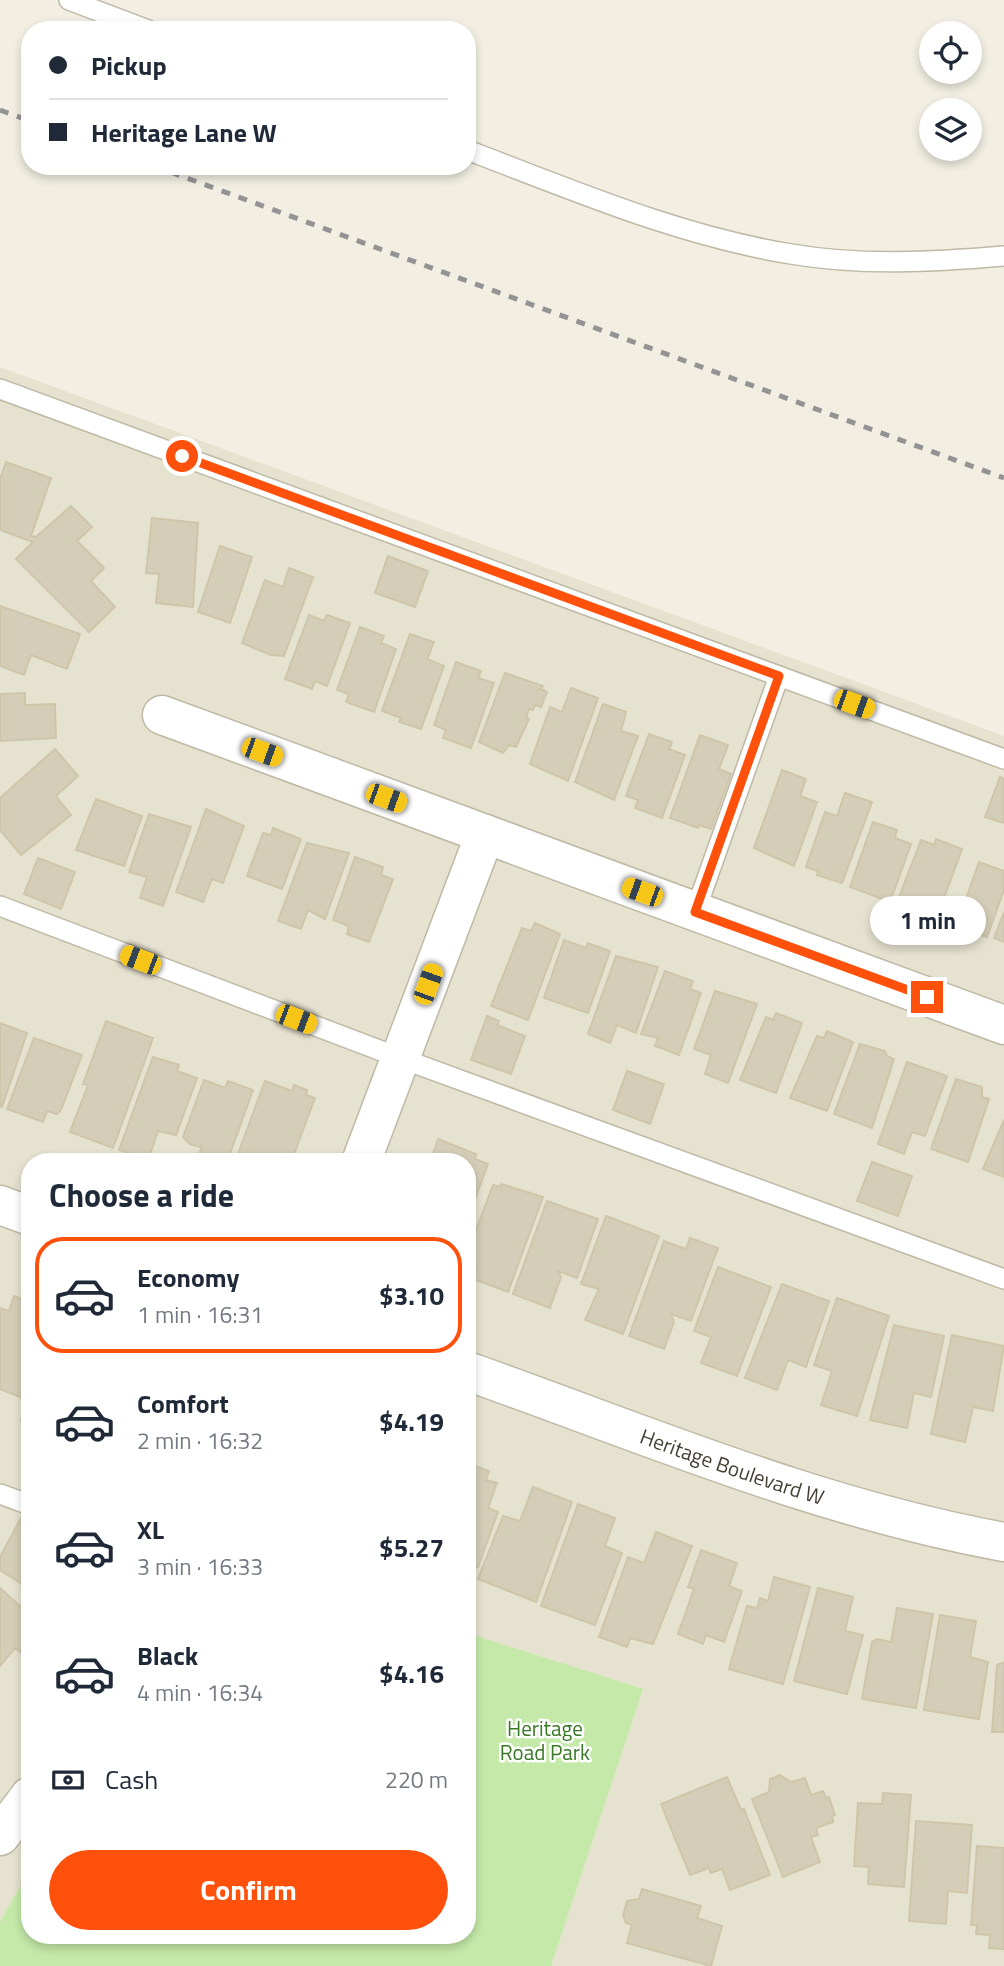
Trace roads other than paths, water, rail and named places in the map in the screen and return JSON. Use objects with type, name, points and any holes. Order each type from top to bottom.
[{"type":"street","points":[[162,715],[1004,1025]]},
{"type":"street","points":[[364,1153],[485,834]]},
{"type":"street","points":[[0,1205],[21,1213]]},
{"type":"street","name":"Heritage Boulevard W","points":[[476,1374],[712,1463],[821,1499],[933,1529],[1004,1542]]},
{"type":"street","points":[[0,1836],[21,1808]]},
{"type":"lane","points":[[69,0],[124,21]]},
{"type":"lane","points":[[476,153],[634,213],[719,239],[792,254],[855,261],[938,262],[1004,256]]},
{"type":"lane","points":[[0,389],[1004,759]]},
{"type":"lane","points":[[695,912],[779,676]]},
{"type":"lane","points":[[0,906],[400,1058],[1004,1279]]},
{"type":"lane","points":[[0,1494],[21,1502]]},
{"type":"railway","points":[[0,110],[21,118]]},
{"type":"railway","points":[[179,175],[1004,478]]},
{"type":"park label","name":"Heritage Road Park","points":[[545,1740]]}]
